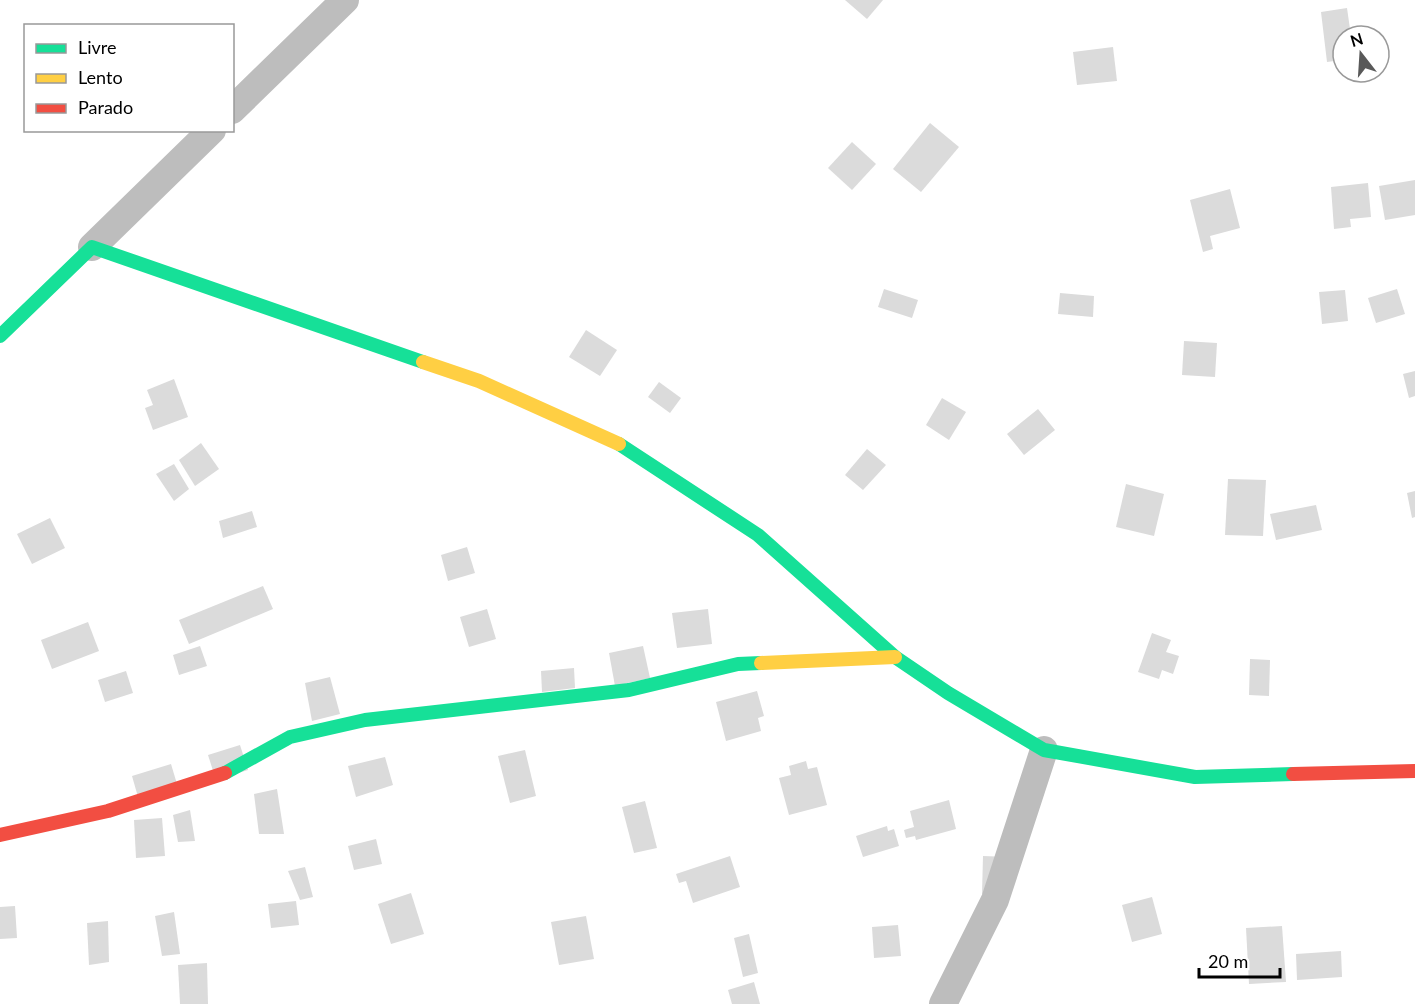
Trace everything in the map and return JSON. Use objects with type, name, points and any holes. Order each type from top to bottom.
[{"type":"street","points":[[234,108],[345,0]]},
{"type":"street","points":[[0,336],[210,132]]},
{"type":"street","points":[[92,247],[293,319],[479,381],[623,446],[758,535],[895,657],[948,693],[1044,750],[1195,777],[1415,771]]},
{"type":"street","points":[[0,835],[108,811],[230,771],[290,737],[365,720],[629,690],[738,664],[895,657]]},
{"type":"street","points":[[943,1004],[995,900],[1044,750]]},
{"type":"building","points":[[845,0],[883,0],[867,19]]},
{"type":"building","points":[[1347,8],[1349,24],[1331,24],[1331,61],[1327,62],[1321,12]]},
{"type":"building","points":[[1113,47],[1117,81],[1077,85],[1073,52]]},
{"type":"building","points":[[930,123],[959,147],[921,192],[893,169]]},
{"type":"building","points":[[852,142],[876,164],[852,190],[828,168]]},
{"type":"building","points":[[1415,180],[1415,215],[1385,220],[1379,186]]},
{"type":"building","points":[[1368,183],[1371,217],[1350,219],[1351,227],[1334,229],[1331,187]]},
{"type":"building","points":[[1230,189],[1240,228],[1210,236],[1213,249],[1203,252],[1190,200]]},
{"type":"building","points":[[884,289],[918,300],[912,318],[878,307]]},
{"type":"building","points":[[1397,289],[1405,314],[1376,323],[1368,298]]},
{"type":"building","points":[[1345,290],[1348,321],[1322,324],[1319,292]]},
{"type":"building","points":[[1060,293],[1094,296],[1093,317],[1058,314]]},
{"type":"building","points":[[586,330],[617,350],[600,376],[569,357]]},
{"type":"building","points":[[1184,341],[1217,343],[1215,377],[1182,375]]},
{"type":"building","points":[[1415,371],[1415,396],[1409,398],[1403,374]]},
{"type":"building","points":[[174,379],[188,417],[153,430],[145,408],[153,405],[147,390]]},
{"type":"building","points":[[659,382],[681,398],[670,413],[648,397]]},
{"type":"building","points":[[942,398],[966,412],[949,440],[926,425]]},
{"type":"building","points":[[1038,409],[1055,430],[1024,455],[1007,434]]},
{"type":"building","points":[[201,443],[219,469],[195,486],[179,460]]},
{"type":"building","points":[[867,449],[886,465],[863,490],[845,475]]},
{"type":"building","points":[[174,464],[189,489],[174,501],[156,474]]},
{"type":"building","points":[[1228,479],[1266,480],[1263,536],[1225,535]]},
{"type":"building","points":[[1126,484],[1164,494],[1154,536],[1116,527]]},
{"type":"building","points":[[1415,491],[1415,517],[1412,518],[1407,493]]},
{"type":"building","points":[[1316,505],[1322,530],[1276,540],[1270,514]]},
{"type":"building","points":[[252,511],[257,527],[223,538],[219,521]]},
{"type":"building","points":[[50,518],[65,548],[32,564],[17,534]]},
{"type":"building","points":[[467,547],[475,573],[448,581],[441,555]]},
{"type":"building","points":[[263,586],[273,609],[189,644],[179,620]]},
{"type":"building","points":[[487,609],[496,639],[469,647],[460,617]]},
{"type":"building","points":[[708,609],[712,644],[677,648],[672,613]]},
{"type":"building","points":[[88,622],[99,651],[52,669],[41,640]]},
{"type":"building","points":[[1152,633],[1171,640],[1166,652],[1179,656],[1173,674],[1162,670],[1159,679],[1138,672]]},
{"type":"building","points":[[200,646],[207,666],[179,675],[173,655]]},
{"type":"building","points":[[643,646],[650,678],[615,686],[609,653]]},
{"type":"building","points":[[1250,659],[1270,660],[1269,696],[1249,695]]},
{"type":"building","points":[[574,668],[575,688],[542,692],[541,671]]},
{"type":"building","points":[[126,671],[133,693],[105,702],[98,680]]},
{"type":"building","points":[[330,677],[340,714],[312,721],[305,683]]},
{"type":"building","points":[[757,691],[764,716],[758,718],[761,731],[726,741],[716,702]]},
{"type":"building","points":[[240,745],[248,770],[216,780],[208,755]]},
{"type":"building","points":[[525,750],[536,796],[510,803],[498,756]]},
{"type":"building","points":[[385,757],[393,785],[356,797],[348,766]]},
{"type":"building","points":[[806,761],[808,769],[817,767],[827,805],[789,815],[779,778],[791,775],[789,766]]},
{"type":"building","points":[[171,764],[180,794],[138,797],[132,776]]},
{"type":"building","points":[[277,789],[284,834],[259,834],[254,794]]},
{"type":"building","points":[[949,800],[956,829],[916,840],[915,836],[906,838],[904,830],[914,827],[910,811]]},
{"type":"building","points":[[645,801],[657,848],[634,853],[622,807]]},
{"type":"building","points":[[190,810],[195,841],[178,842],[173,815]]},
{"type":"building","points":[[162,818],[165,856],[136,858],[134,820]]},
{"type":"building","points":[[887,826],[888,831],[894,829],[899,846],[863,857],[856,836]]},
{"type":"building","points":[[376,839],[382,864],[354,870],[348,846]]},
{"type":"building","points":[[730,856],[740,887],[693,903],[686,881],[679,883],[676,874]]},
{"type":"building","points":[[983,856],[1009,857],[1007,895],[982,894]]},
{"type":"building","points":[[305,867],[313,897],[300,900],[288,871]]},
{"type":"building","points":[[411,893],[424,934],[391,944],[378,904]]},
{"type":"building","points":[[1152,897],[1162,934],[1132,942],[1122,905]]},
{"type":"building","points":[[296,901],[299,925],[271,928],[268,904]]},
{"type":"building","points":[[15,906],[17,938],[0,939],[0,907]]},
{"type":"building","points":[[174,912],[180,954],[162,956],[155,916]]},
{"type":"building","points":[[586,916],[594,959],[559,965],[551,922]]},
{"type":"building","points":[[108,921],[109,962],[89,965],[87,923]]},
{"type":"building","points":[[898,925],[901,956],[874,958],[872,927]]},
{"type":"building","points":[[1282,926],[1286,982],[1249,984],[1246,928]]},
{"type":"building","points":[[749,934],[758,973],[743,977],[734,938]]},
{"type":"building","points":[[1341,951],[1342,977],[1297,980],[1296,954]]},
{"type":"building","points":[[207,963],[208,1004],[180,1004],[178,965]]},
{"type":"building","points":[[754,982],[760,1004],[732,1004],[728,990]]},
{"type":"traffic: fast","points":[[0,336],[92,247],[423,362]]},
{"type":"traffic: fast","points":[[619,444],[758,535],[895,657],[948,693],[1044,750],[1195,777],[1293,774]]},
{"type":"traffic: fast","points":[[225,773],[290,737],[365,720],[629,690],[738,664],[761,663]]},
{"type":"traffic: slow","points":[[423,362],[479,381],[619,444]]},
{"type":"traffic: slow","points":[[761,663],[895,657]]},
{"type":"traffic: jam","points":[[1293,774],[1415,771]]},
{"type":"traffic: jam","points":[[0,835],[108,811],[225,773]]}]
